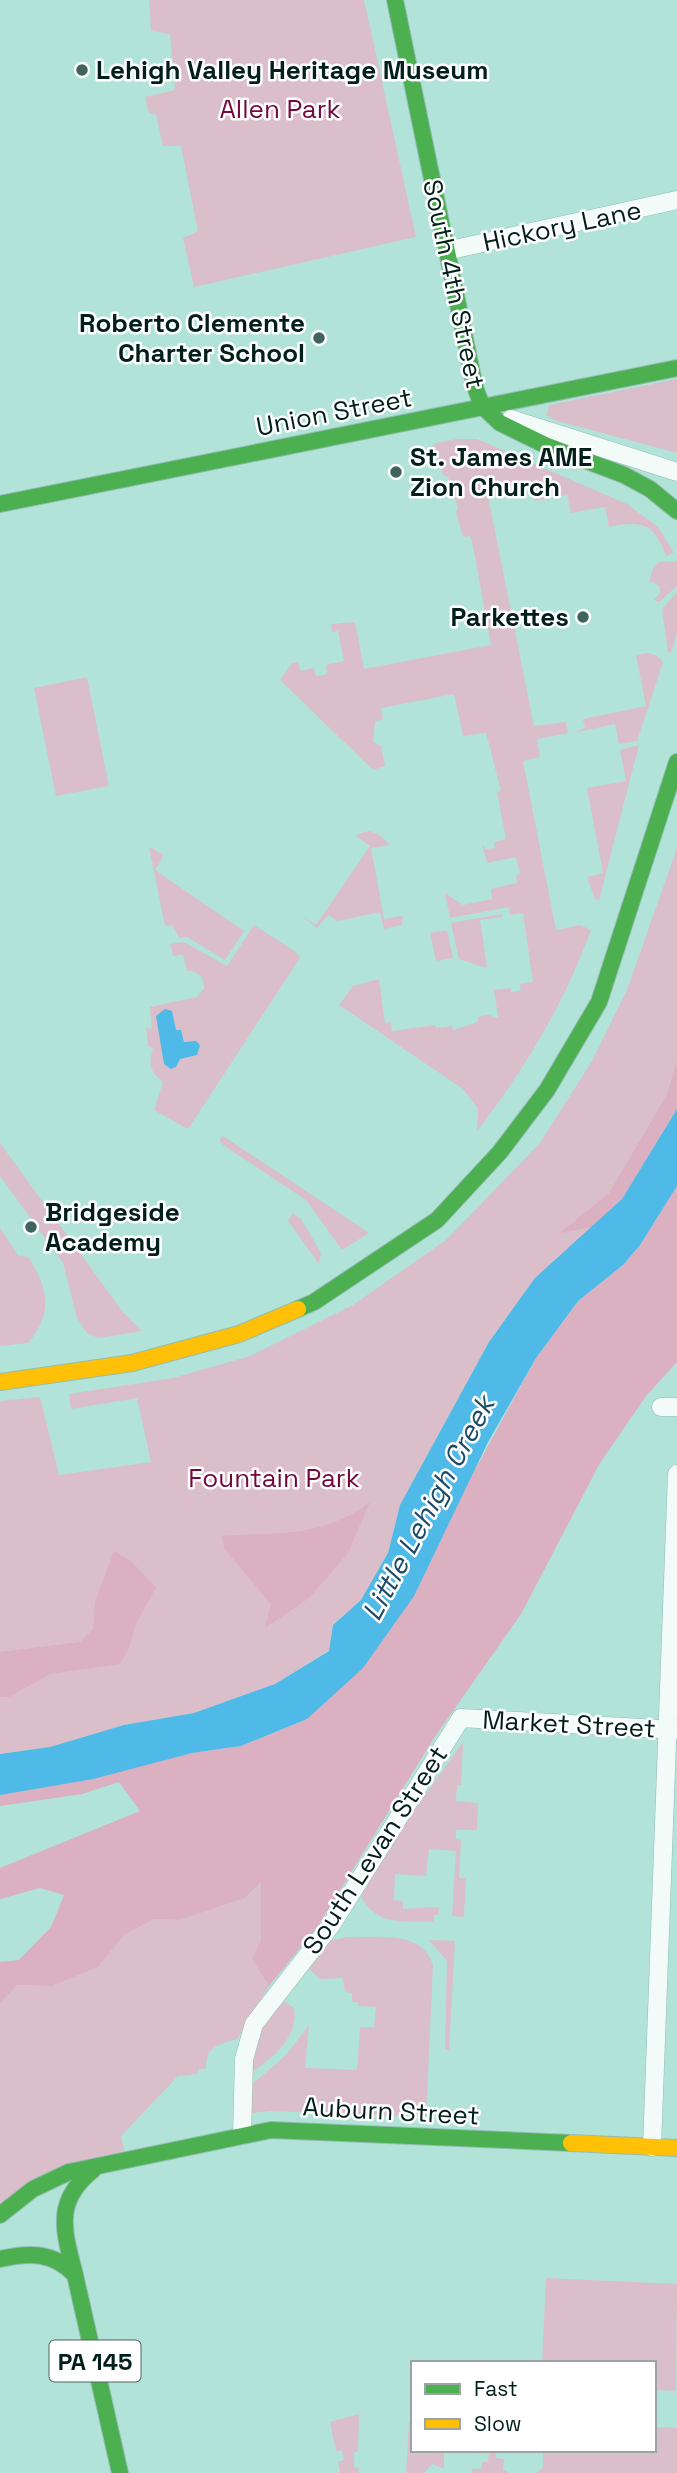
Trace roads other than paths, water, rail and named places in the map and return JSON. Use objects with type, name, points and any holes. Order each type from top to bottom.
[{"type":"street","name":"South 4th Street","points":[[395,0],[475,387],[482,406],[511,419],[677,472]]},
{"type":"street","name":"Hickory Lane","points":[[446,251],[677,200]]},
{"type":"street","name":"Union Street","points":[[0,504],[677,369]]},
{"type":"street","points":[[482,406],[499,423],[650,489],[677,511]]},
{"type":"street","points":[[0,1382],[132,1363],[239,1334],[314,1302],[437,1220],[500,1152],[547,1090],[599,1002],[677,762]]},
{"type":"street","points":[[652,2147],[672,1729],[677,1474]]},
{"type":"street","name":"Market Street","points":[[461,1718],[672,1729]]},
{"type":"street","name":"South Levan Street","points":[[242,2135],[244,2059],[254,2024],[332,1924],[461,1718]]},
{"type":"street","name":"Auburn Street","points":[[0,2215],[33,2189],[69,2172],[106,2162],[271,2130],[677,2148]]},
{"type":"street","name":"Auburn Street","points":[[75,2275],[65,2224],[69,2190],[106,2162]]},
{"type":"street","points":[[0,2259],[43,2253],[66,2263],[75,2275]]},
{"type":"street","name":"PA 145","points":[[75,2275],[120,2473]]},
{"type":"water","points":[[165,1009],[172,1011],[176,1030],[181,1030],[184,1042],[196,1041],[200,1045],[197,1055],[180,1059],[176,1067],[171,1069],[164,1064],[156,1016]]},
{"type":"water","name":"Little Lehigh Creek","points":[[677,1109],[677,1186],[640,1245],[623,1265],[578,1301],[536,1358],[488,1442],[414,1596],[363,1668],[307,1719],[241,1746],[192,1753],[93,1779],[0,1795],[0,1754],[50,1747],[124,1725],[194,1713],[275,1684],[329,1651],[333,1625],[361,1600],[388,1553],[400,1505],[489,1342],[535,1278],[622,1199]]},
{"type":"place","name":"Lehigh Valley Heritage Museum","points":[[82,70]]},
{"type":"place","name":"Roberto Clemente Charter School","points":[[319,338]]},
{"type":"place","name":"St. James AME Zion Church","points":[[396,472]]},
{"type":"place","name":"Parkettes","points":[[583,617]]},
{"type":"place","name":"Bridgeside Academy","points":[[31,1227]]},
{"type":"park label","name":"Allen Park","points":[[280,109]]},
{"type":"park label","name":"Fountain Park","points":[[274,1478]]}]
